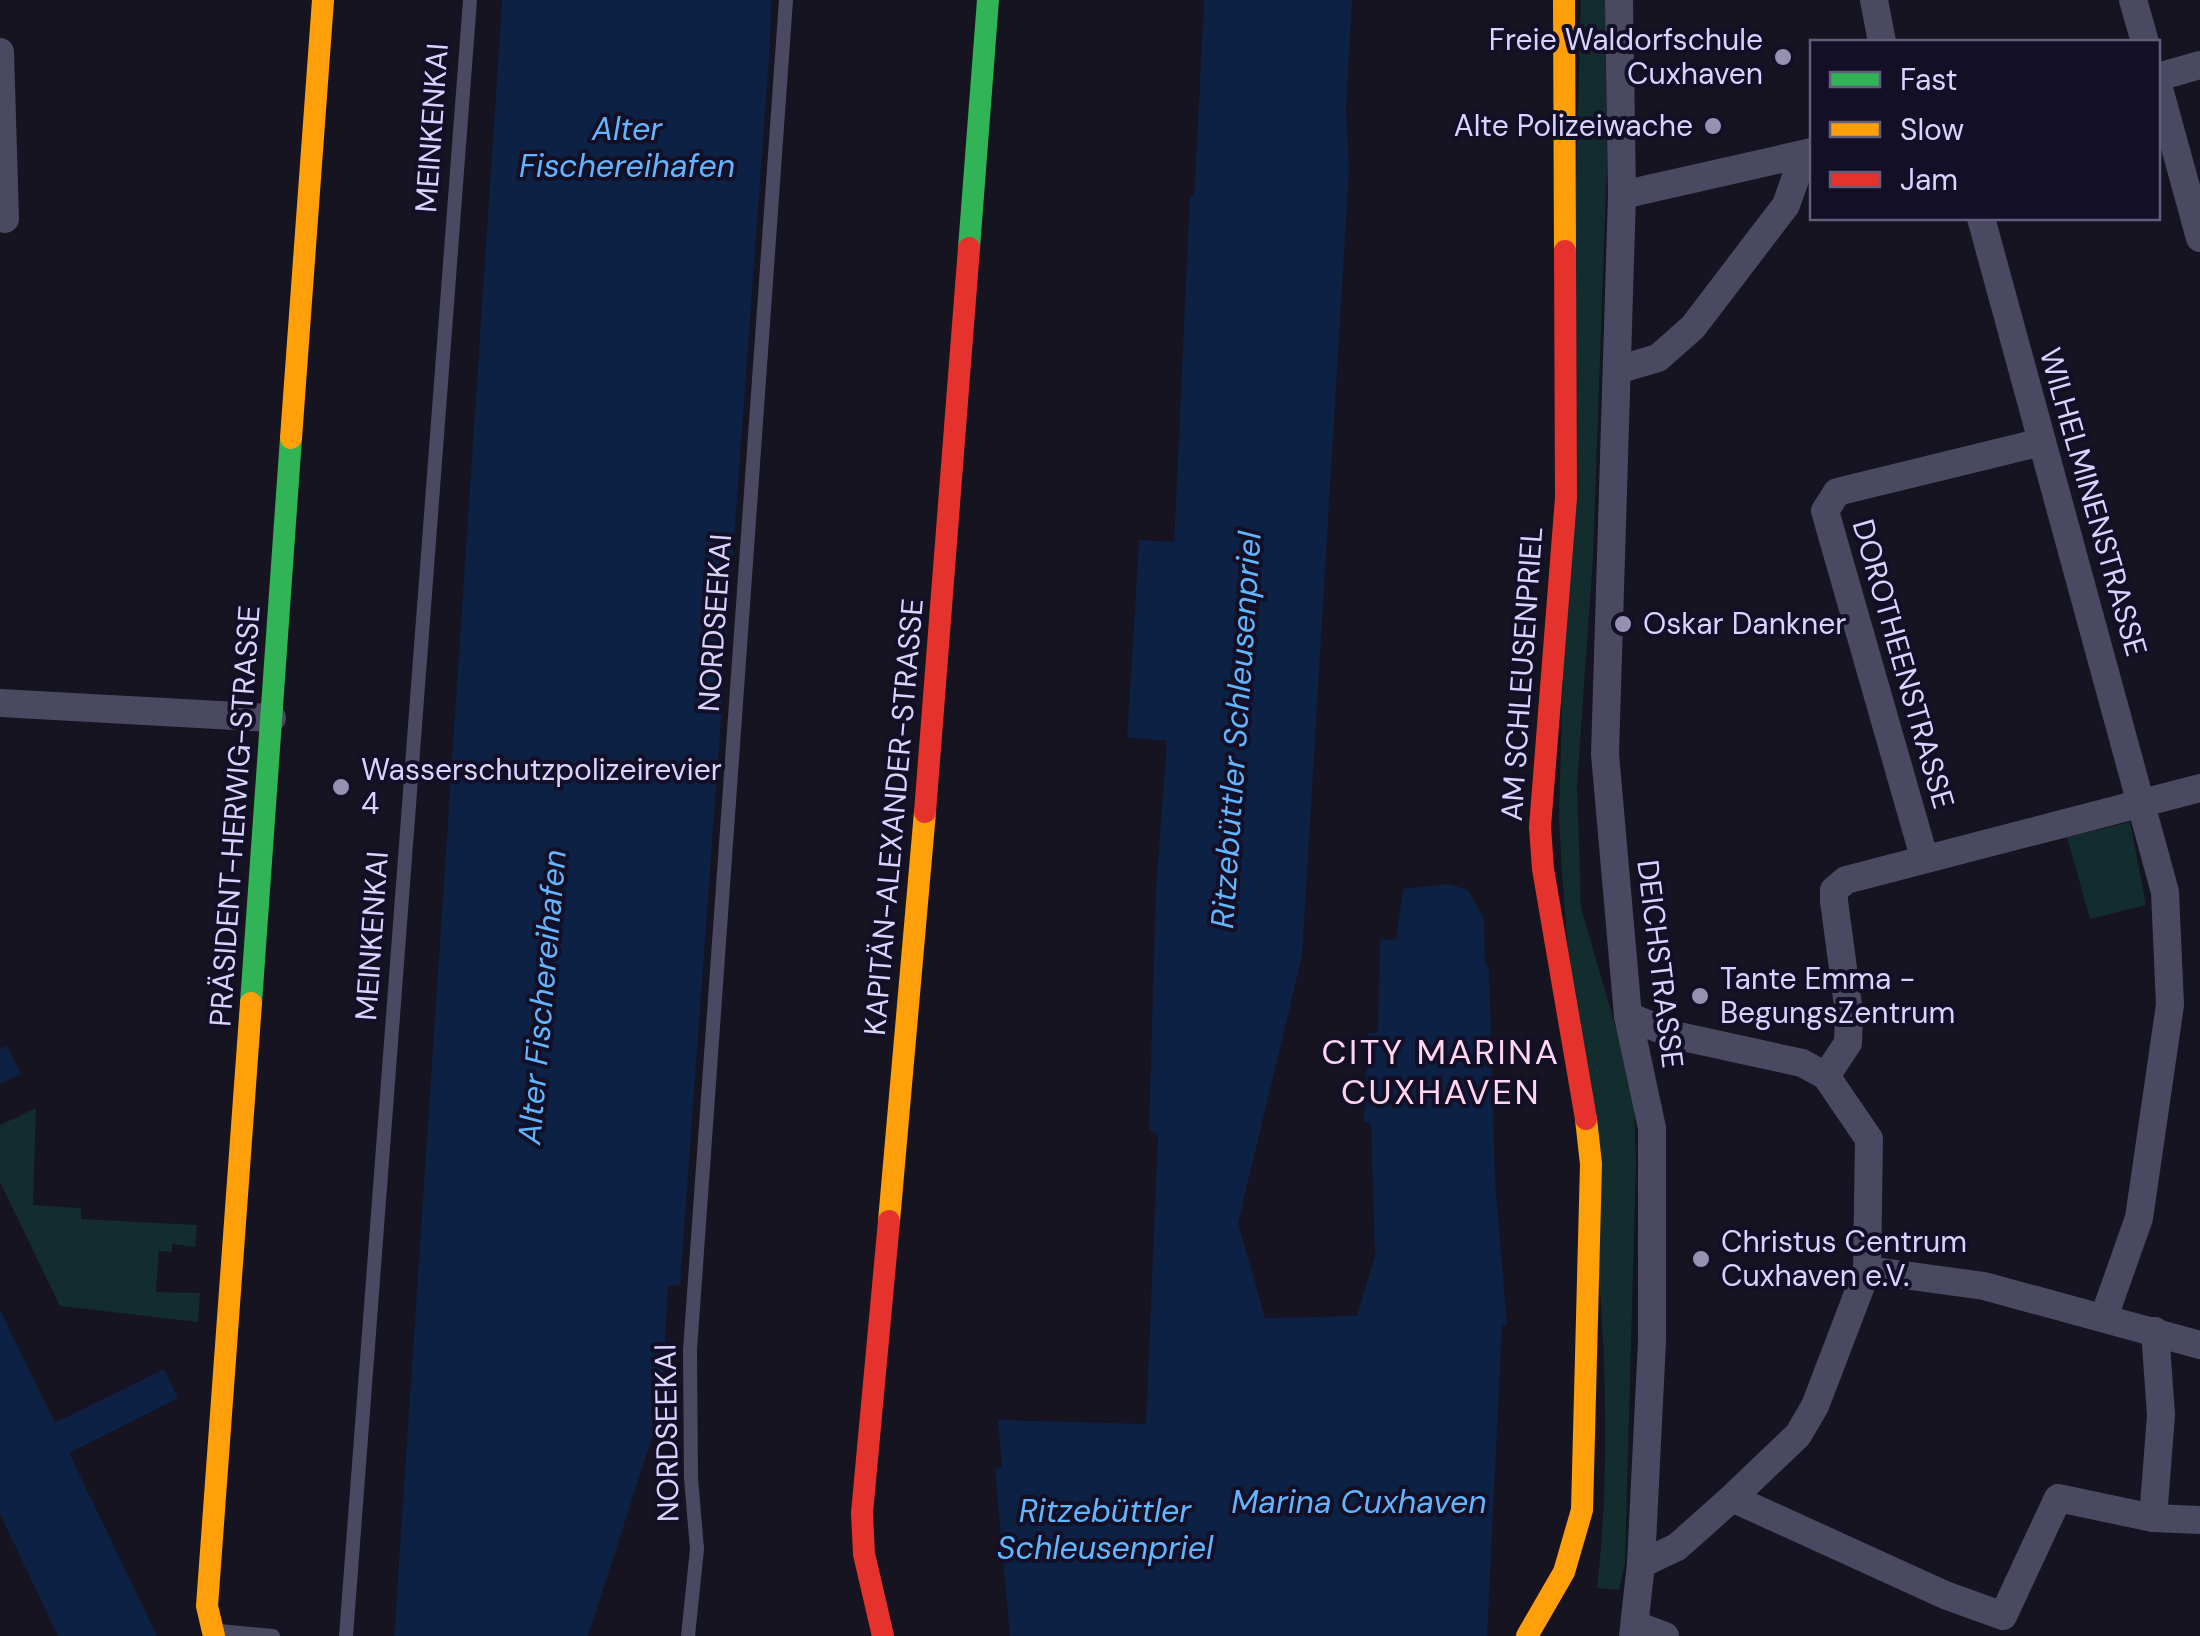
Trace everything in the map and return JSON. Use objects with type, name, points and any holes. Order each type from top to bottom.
[{"type":"street","name":"PRÄSIDENT-HERWIG-STRASSE","points":[[214,1634],[207,1606],[323,0]]},
{"type":"street","name":"KAPITÄN-ALEXANDER-STRASSE","points":[[883,1636],[864,1554],[862,1513],[916,928],[988,0]]},
{"type":"street","name":"AM SCHLEUSENPRIEL","points":[[1527,1636],[1564,1572],[1582,1510],[1591,1164],[1578,1054],[1543,869],[1540,827],[1566,498],[1564,0]]},
{"type":"street","name":"DEICHSTRASSE","points":[[1620,0],[1622,195],[1605,754],[1628,1016],[1652,1128],[1652,1341],[1642,1564],[1630,1632]]},
{"type":"street","points":[[1874,0],[1882,40]]},
{"type":"street","points":[[2133,0],[2144,40]]},
{"type":"street","points":[[0,52],[5,219]]},
{"type":"street","points":[[2160,76],[2200,65]]},
{"type":"street","points":[[2160,92],[2200,238]]},
{"type":"street","points":[[1622,195],[1808,153]]},
{"type":"street","points":[[1617,370],[1658,358],[1693,328],[1786,205],[1808,153]]},
{"type":"street","name":"WILHELMINENSTRASSE","points":[[1981,220],[2166,892],[2170,1004],[2139,1218],[2104,1317]]},
{"type":"street","name":"DOROTHEENSTRASSE","points":[[1924,857],[1825,512],[1837,492],[2042,442]]},
{"type":"street","points":[[0,703],[272,718]]},
{"type":"street","points":[[1826,1076],[1848,1043],[1834,890],[1846,880],[2200,788]]},
{"type":"street","points":[[1628,1016],[1674,1035],[1802,1062],[1826,1076],[1869,1139],[1867,1270],[1807,1421],[1798,1436],[1677,1547],[1642,1564]]},
{"type":"street","points":[[1867,1270],[1984,1286],[2200,1345]]},
{"type":"street","points":[[2153,1518],[2161,1414],[2154,1331]]},
{"type":"street","points":[[1732,1498],[1945,1595],[2003,1616],[2058,1498],[2153,1518],[2200,1520]]},
{"type":"street","points":[[1630,1632],[1665,1636]]},
{"type":"lane","name":"MEINKENKAI","points":[[346,1636],[470,0]]},
{"type":"lane","name":"NORDSEEKAI","points":[[688,1636],[697,1548],[690,1350],[786,0]]},
{"type":"lane","points":[[214,1634],[273,1636]]},
{"type":"green space","points":[[1581,0],[1605,0],[1607,161],[1593,558],[1577,786],[1581,908],[1623,1052],[1634,1108],[1636,1163],[1625,1564],[1619,1590],[1597,1588],[1604,1491],[1601,1299],[1559,817]]},
{"type":"green space","points":[[2130,822],[2146,905],[2090,919],[2067,837]]},
{"type":"green space","points":[[36,1108],[33,1205],[81,1208],[81,1219],[197,1225],[195,1247],[172,1244],[172,1252],[159,1251],[156,1292],[200,1293],[198,1322],[60,1306],[0,1182],[0,1125]]},
{"type":"water","name":"Alter Fischereihafen","points":[[502,0],[771,0],[770,43],[680,1285],[668,1286],[662,1392],[654,1431],[588,1636],[394,1636]]},
{"type":"water","name":"Ritzebüttler Schleusenpriel","points":[[1204,0],[1352,0],[1346,109],[1349,169],[1302,956],[1238,1223],[1265,1318],[1357,1316],[1375,1256],[1371,1124],[1364,1122],[1368,1033],[1378,1033],[1380,940],[1396,939],[1403,889],[1449,884],[1468,890],[1484,919],[1485,963],[1489,968],[1495,1180],[1507,1325],[1502,1326],[1487,1636],[1010,1636],[995,1469],[1002,1468],[998,1420],[1146,1424],[1158,1136],[1149,1129],[1156,889],[1167,741],[1127,737],[1139,539],[1174,541],[1190,196],[1194,195]]},
{"type":"water","points":[[7,1046],[21,1074],[0,1084],[0,1049]]},
{"type":"water","points":[[0,1310],[55,1423],[164,1369],[178,1398],[69,1453],[157,1636],[58,1636],[0,1514]]},
{"type":"pier","points":[[497,0],[502,0],[394,1636],[389,1636]]},
{"type":"pier","points":[[1199,0],[1204,0],[1194,196],[1185,196],[1189,191]]},
{"type":"pier","points":[[1179,319],[1184,319],[1174,542],[1139,540],[1127,737],[1122,736],[1134,538],[1139,534],[1169,537]]},
{"type":"traffic: fast","points":[[969,248],[988,0]]},
{"type":"traffic: fast","points":[[251,1003],[291,438]]},
{"type":"traffic: slow","points":[[291,438],[323,0]]},
{"type":"traffic: slow","points":[[1564,0],[1565,251]]},
{"type":"traffic: slow","points":[[889,1221],[925,812]]},
{"type":"traffic: slow","points":[[214,1636],[207,1606],[251,1003]]},
{"type":"traffic: slow","points":[[1527,1636],[1564,1572],[1582,1510],[1591,1164],[1586,1119]]},
{"type":"traffic: jam","points":[[925,812],[969,248]]},
{"type":"traffic: jam","points":[[1565,251],[1566,498],[1540,827],[1543,869],[1586,1119]]},
{"type":"traffic: jam","points":[[883,1636],[864,1554],[862,1513],[889,1221]]},
{"type":"place","name":"Freie Waldorfschule Cuxhaven","points":[[1783,57]]},
{"type":"place","name":"Alte Polizeiwache","points":[[1713,126]]},
{"type":"place","name":"Oskar Dankner","points":[[1623,624]]},
{"type":"place","name":"Wasserschutzpolizeirevier 4","points":[[341,787]]},
{"type":"place","name":"Tante Emma - BegungsZentrum","points":[[1700,996]]},
{"type":"place","name":"Christus Centrum Cuxhaven e.V.","points":[[1701,1259]]},
{"type":"district","name":"CITY MARINA CUXHAVEN","points":[[1441,1072]]},
{"type":"water label","name":"Marina Cuxhaven","points":[[1359,1502]]}]
